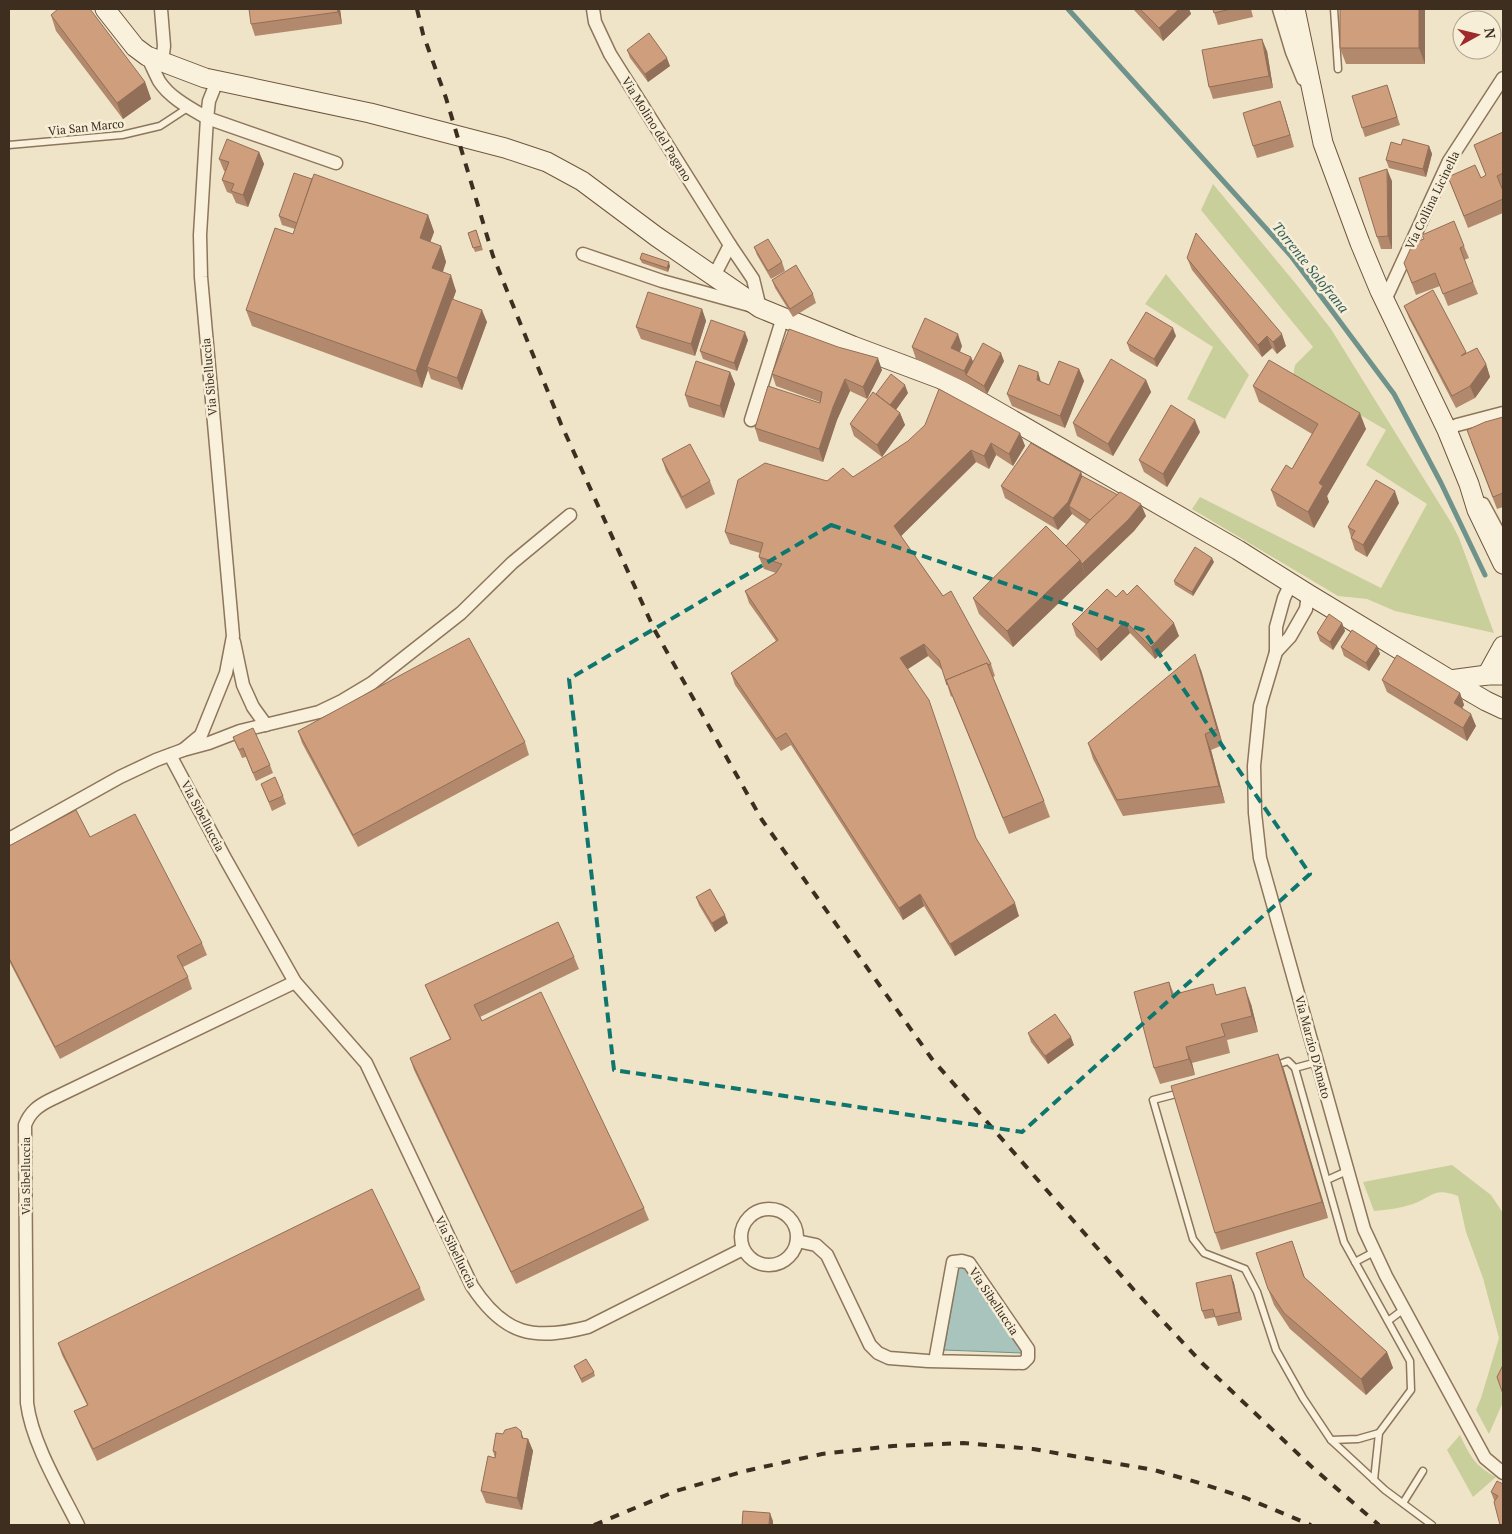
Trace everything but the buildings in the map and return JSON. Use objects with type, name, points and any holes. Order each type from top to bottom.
[{"type":"main road","points":[[106,9],[135,46],[154,59],[206,78],[370,113],[505,148],[547,162],[582,181],[657,237],[760,308],[941,379],[1238,550],[1450,680],[1503,709]]},
{"type":"main road","points":[[1295,9],[1323,143],[1360,243],[1446,430],[1469,484],[1477,510],[1503,564]]},
{"type":"main road","points":[[1301,35],[1302,9]]},
{"type":"main road","points":[[1450,680],[1495,675],[1503,646]]},
{"type":"street","points":[[161,9],[164,46],[154,59],[160,83],[180,102],[207,118],[336,164]]},
{"type":"street","name":"Via Molino del Pagano","points":[[593,9],[595,22],[610,54],[753,279],[760,308]]},
{"type":"street","points":[[1279,9],[1292,52],[1303,78],[1313,95]]},
{"type":"street","name":"Via Collina Licinella","points":[[1385,300],[1449,160],[1503,78]]},
{"type":"street","name":"Via Sibelluccia","points":[[217,81],[209,101],[207,118],[200,235],[201,277],[233,636],[243,685],[253,707],[266,726]]},
{"type":"street","points":[[714,276],[730,245]]},
{"type":"street","points":[[583,254],[662,281],[760,308]]},
{"type":"street","points":[[751,420],[783,317]]},
{"type":"street","points":[[1446,430],[1457,425],[1503,413]]},
{"type":"street","points":[[1469,484],[1487,510],[1503,541]]},
{"type":"street","name":"Via Sibelluccia","points":[[9,839],[120,777],[156,760],[240,731],[319,712],[342,701],[372,683],[461,612],[512,563],[570,515]]},
{"type":"street","points":[[1276,652],[1276,627],[1284,598],[1291,583]]},
{"type":"street","name":"Via Marzio D'Amato","points":[[1308,594],[1306,609],[1290,637],[1276,652],[1260,706],[1254,766],[1255,813],[1260,858],[1364,1229],[1374,1252],[1484,1458],[1503,1472]]},
{"type":"street","name":"Via Sibelluccia","points":[[183,750],[201,735],[226,673],[233,636]]},
{"type":"street","name":"Via Sibelluccia","points":[[170,755],[226,860],[295,982],[366,1063],[472,1286],[479,1297],[501,1321],[517,1329],[545,1334],[567,1332],[588,1327],[743,1249]]},
{"type":"street","name":"Via Sibelluccia","points":[[78,1525],[47,1462],[29,1418],[25,1124],[36,1108],[67,1091],[295,982]]},
{"type":"street","points":[[760,1210],[779,1210],[794,1222],[797,1231],[797,1241],[789,1258],[782,1263],[764,1266],[755,1262],[743,1249],[740,1239],[741,1230],[745,1221],[752,1214],[760,1210]]},
{"type":"street","name":"Via Sibelluccia","points":[[797,1241],[816,1245],[827,1255],[870,1345],[878,1354],[889,1358],[935,1361],[1023,1363],[1028,1358],[1028,1350],[969,1263],[962,1261],[953,1262],[935,1361]]},
{"type":"lane","points":[[1334,9],[1338,69]]},
{"type":"lane","name":"Via San Marco","points":[[9,146],[122,136],[160,126],[188,107]]},
{"type":"lane","points":[[1269,1067],[1288,1062],[1295,1068],[1344,1242],[1410,1361],[1411,1390],[1379,1433],[1374,1480]]},
{"type":"lane","points":[[1295,1068],[1317,1062]]},
{"type":"lane","points":[[1182,1092],[1154,1100],[1193,1239],[1204,1253],[1246,1269],[1257,1292],[1276,1350],[1302,1398],[1331,1440],[1374,1480],[1432,1525]]},
{"type":"lane","points":[[1327,1180],[1347,1171]]},
{"type":"lane","points":[[1355,1262],[1374,1252]]},
{"type":"lane","points":[[1388,1322],[1404,1309]]},
{"type":"lane","points":[[1331,1440],[1358,1439],[1379,1433]]},
{"type":"lane","points":[[1403,1503],[1424,1471]]},
{"type":"highlighted area","points":[[831,525],[1143,630],[1310,874],[1022,1132],[614,1070],[569,679]]},
{"type":"green space","points":[[1213,184],[1331,329],[1452,524],[1494,633],[1395,611],[1367,599],[1338,596],[1192,509],[1200,497],[1381,588],[1427,504],[1366,465],[1386,430],[1293,376],[1295,365],[1313,347],[1201,210]]},
{"type":"green space","points":[[1166,274],[1249,375],[1225,419],[1187,399],[1213,347],[1145,304]]},
{"type":"green space","points":[[1452,1165],[1491,1195],[1503,1213],[1503,1402],[1489,1434],[1476,1410],[1499,1338],[1483,1278],[1466,1232],[1458,1196],[1439,1192],[1408,1205],[1394,1209],[1374,1211],[1363,1182]]},
{"type":"green space","points":[[1460,1435],[1474,1460],[1483,1469],[1496,1477],[1473,1497],[1447,1450]]},
{"type":"water","points":[[959,1265],[965,1265],[1023,1348],[1022,1353],[944,1350]]},
{"type":"waterway","name":"Torrente Solofrana","points":[[1068,9],[1291,256],[1394,394],[1441,483],[1485,575]]},
{"type":"railway","points":[[417,9],[423,34],[446,98],[493,256],[561,424],[654,629],[762,820],[932,1059],[1134,1290],[1202,1363],[1313,1468],[1379,1525]]},
{"type":"railway","points":[[594,1525],[676,1491],[745,1471],[822,1454],[893,1446],[963,1443],[1033,1449],[1154,1470],[1246,1498],[1311,1525]]}]
